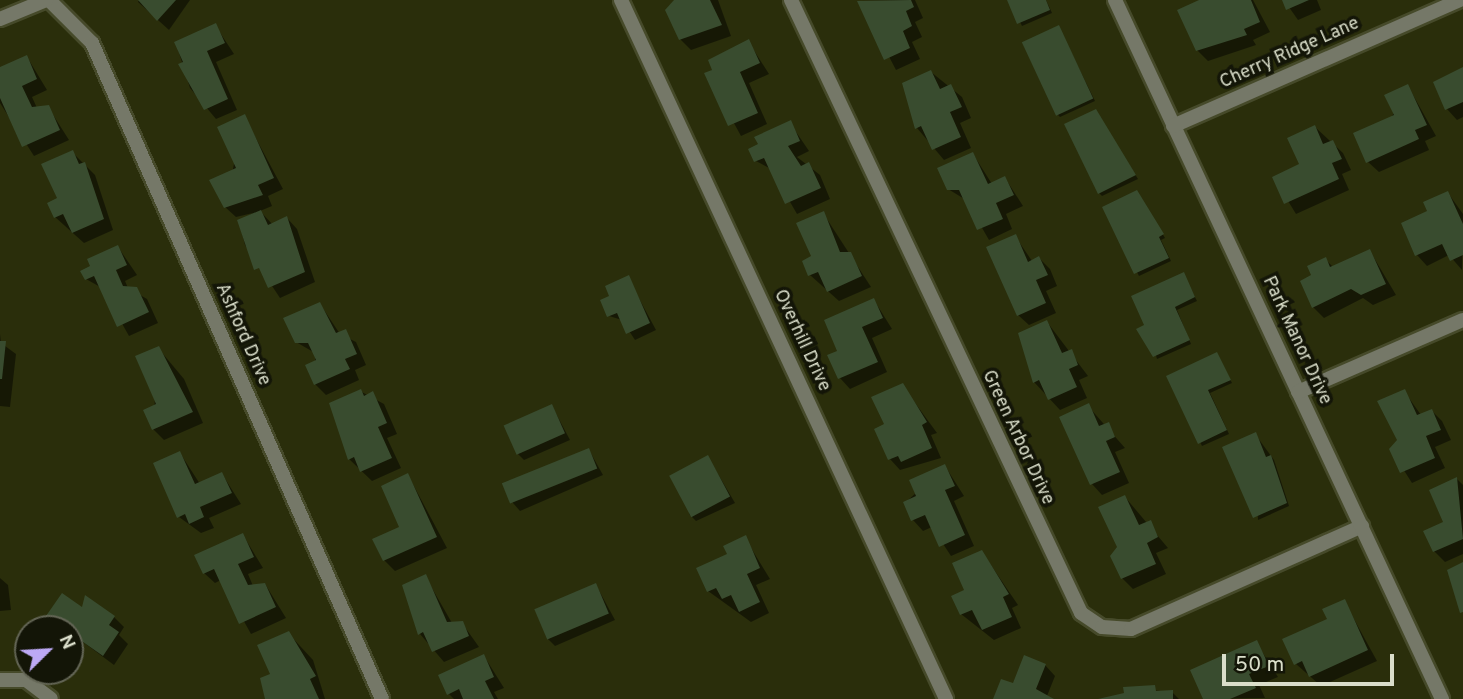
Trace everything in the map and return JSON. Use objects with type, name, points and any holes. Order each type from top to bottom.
[{"type":"street","points":[[0,19],[48,0]]},
{"type":"street","name":"Ashford Drive","points":[[48,0],[92,43],[382,699]]},
{"type":"street","name":"Overhill Drive","points":[[621,0],[946,699]]},
{"type":"street","name":"Green Arbor Drive","points":[[791,0],[1081,612],[1102,627],[1130,629],[1362,526]]},
{"type":"street","name":"Park Manor Drive","points":[[1115,0],[1442,699]]},
{"type":"street","name":"Cherry Ridge Lane","points":[[1174,127],[1460,0]]},
{"type":"street","points":[[1298,392],[1463,320]]},
{"type":"street","points":[[0,680],[26,680],[51,699]]},
{"type":"building","points":[[138,0],[176,0],[157,21]]},
{"type":"building","points":[[674,0],[710,0],[722,25],[679,40],[665,10]]},
{"type":"building","points":[[911,0],[914,7],[906,11],[912,26],[903,31],[910,48],[884,60],[857,1]]},
{"type":"building","points":[[1007,0],[1046,0],[1050,10],[1017,24]]},
{"type":"building","points":[[1199,0],[1251,0],[1260,22],[1244,29],[1247,35],[1196,51],[1177,10]]},
{"type":"building","points":[[1282,0],[1309,0],[1286,10]]},
{"type":"building","points":[[216,23],[225,43],[207,51],[228,99],[204,110],[178,64],[183,62],[174,42]]},
{"type":"building","points":[[1059,25],[1093,98],[1056,116],[1022,42]]},
{"type":"building","points":[[749,39],[760,63],[740,72],[758,113],[728,126],[704,73],[712,70],[708,60]]},
{"type":"building","points":[[27,55],[37,79],[22,86],[32,107],[49,105],[60,130],[22,147],[0,98],[0,67]]},
{"type":"building","points":[[1463,67],[1463,102],[1445,110],[1433,82]]},
{"type":"building","points":[[931,70],[940,89],[951,84],[962,107],[950,112],[961,137],[932,150],[921,126],[915,129],[902,83]]},
{"type":"building","points":[[1408,84],[1427,125],[1415,130],[1419,139],[1366,163],[1353,133],[1394,115],[1384,95]]},
{"type":"building","points":[[1096,109],[1136,175],[1098,194],[1064,124]]},
{"type":"building","points":[[245,114],[274,178],[258,185],[263,195],[224,208],[209,180],[236,168],[217,127]]},
{"type":"building","points":[[791,120],[800,141],[788,146],[801,166],[809,162],[821,188],[785,204],[764,158],[754,162],[748,149],[758,144],[754,137]]},
{"type":"building","points":[[1315,125],[1323,144],[1333,140],[1342,159],[1332,163],[1339,179],[1284,204],[1272,177],[1299,164],[1287,138]]},
{"type":"building","points":[[73,150],[79,164],[85,162],[104,219],[72,233],[63,214],[54,218],[47,203],[57,198],[41,164]]},
{"type":"building","points":[[973,152],[988,184],[1005,176],[1014,195],[996,203],[1003,219],[977,230],[959,190],[947,190],[937,168]]},
{"type":"building","points":[[1137,190],[1164,234],[1159,237],[1169,258],[1134,274],[1102,207]]},
{"type":"building","points":[[1448,191],[1463,224],[1463,255],[1450,261],[1442,244],[1415,256],[1401,223],[1427,211],[1423,202]]},
{"type":"building","points":[[261,210],[268,225],[287,216],[305,272],[268,288],[259,268],[254,270],[237,220]]},
{"type":"building","points":[[824,211],[840,252],[851,252],[862,276],[827,292],[818,272],[808,276],[802,261],[811,256],[796,223]]},
{"type":"building","points":[[1016,234],[1028,262],[1039,256],[1048,275],[1036,280],[1046,303],[1017,316],[986,247]]},
{"type":"building","points":[[118,245],[127,265],[116,270],[123,286],[137,287],[149,312],[117,327],[94,276],[85,280],[80,271],[90,266],[87,259]]},
{"type":"building","points":[[1370,249],[1386,284],[1361,295],[1351,289],[1312,308],[1300,281],[1311,275],[1307,266],[1326,257],[1330,267]]},
{"type":"building","points":[[1184,272],[1195,297],[1175,307],[1190,340],[1153,357],[1136,329],[1144,325],[1131,296]]},
{"type":"building","points":[[629,275],[650,323],[626,334],[617,313],[607,317],[600,300],[609,296],[605,286]]},
{"type":"building","points":[[874,298],[883,318],[862,327],[878,362],[838,379],[827,355],[837,351],[824,320]]},
{"type":"building","points":[[320,302],[336,333],[346,329],[357,354],[345,359],[350,369],[314,385],[305,365],[316,360],[308,343],[295,343],[283,318]]},
{"type":"building","points":[[1047,320],[1062,353],[1072,349],[1078,365],[1069,369],[1077,387],[1048,400],[1039,380],[1033,383],[1018,333]]},
{"type":"building","points":[[0,341],[6,341],[2,379],[0,379]]},
{"type":"building","points":[[159,346],[193,412],[152,430],[143,410],[156,404],[135,356]]},
{"type":"building","points":[[1217,352],[1231,380],[1208,390],[1227,430],[1198,444],[1166,376]]},
{"type":"building","points":[[903,383],[927,422],[922,425],[932,448],[901,462],[898,456],[888,460],[874,429],[884,424],[871,397]]},
{"type":"building","points":[[361,389],[364,396],[373,391],[387,423],[378,427],[392,458],[360,472],[354,457],[348,460],[329,403]]},
{"type":"building","points":[[1405,389],[1417,415],[1432,409],[1441,430],[1426,436],[1435,458],[1400,473],[1389,449],[1397,440],[1377,401]]},
{"type":"building","points":[[1089,403],[1099,426],[1109,422],[1115,437],[1106,441],[1120,472],[1090,485],[1059,417]]},
{"type":"building","points":[[552,404],[565,433],[517,455],[504,426]]},
{"type":"building","points":[[1256,432],[1266,457],[1271,455],[1287,503],[1253,518],[1222,447]]},
{"type":"building","points":[[589,448],[597,468],[510,504],[502,483]]},
{"type":"building","points":[[180,451],[195,484],[222,472],[232,493],[200,507],[204,517],[189,524],[185,514],[177,518],[153,463]]},
{"type":"building","points":[[708,455],[730,496],[691,517],[669,476]]},
{"type":"building","points":[[945,464],[955,486],[945,490],[965,535],[939,547],[925,515],[911,521],[903,502],[916,496],[909,480]]},
{"type":"building","points":[[408,473],[437,537],[383,561],[372,539],[399,527],[381,486]]},
{"type":"building","points":[[1457,477],[1463,539],[1433,552],[1423,531],[1443,522],[1429,490]]},
{"type":"building","points":[[1125,495],[1139,525],[1151,520],[1158,537],[1147,543],[1156,564],[1121,579],[1110,556],[1117,547],[1098,507]]},
{"type":"building","points":[[243,533],[254,557],[238,564],[248,585],[265,583],[276,607],[239,624],[214,569],[203,574],[194,555]]},
{"type":"building","points":[[746,535],[760,568],[747,574],[760,602],[739,612],[731,595],[722,599],[716,588],[707,592],[696,568],[727,554],[723,546]]},
{"type":"building","points":[[982,550],[1009,594],[1003,597],[1012,617],[982,630],[972,610],[960,615],[951,596],[964,590],[952,563]]},
{"type":"building","points":[[1463,562],[1463,612],[1460,613],[1447,570]]},
{"type":"building","points":[[426,574],[447,622],[463,621],[469,636],[432,652],[423,632],[418,635],[402,585]]},
{"type":"building","points":[[596,583],[609,613],[547,640],[534,609]]},
{"type":"building","points":[[62,593],[82,607],[85,595],[115,616],[109,625],[119,632],[103,656],[84,643],[84,615],[47,615]]},
{"type":"building","points":[[1345,599],[1368,650],[1309,677],[1302,661],[1294,665],[1282,639],[1327,619],[1322,609]]},
{"type":"building","points":[[289,631],[316,676],[310,679],[319,699],[265,699],[260,678],[270,674],[257,645]]},
{"type":"building","points":[[1257,640],[1269,666],[1249,674],[1256,688],[1230,699],[1203,699],[1190,670]]},
{"type":"building","points":[[484,654],[494,677],[485,681],[494,699],[463,699],[459,689],[447,695],[438,675]]},
{"type":"building","points":[[1024,655],[1046,664],[1036,689],[1054,699],[993,699],[1001,679],[1013,683]]},
{"type":"building","points":[[1155,685],[1156,691],[1173,690],[1173,699],[1098,699],[1124,693],[1123,687]]}]
